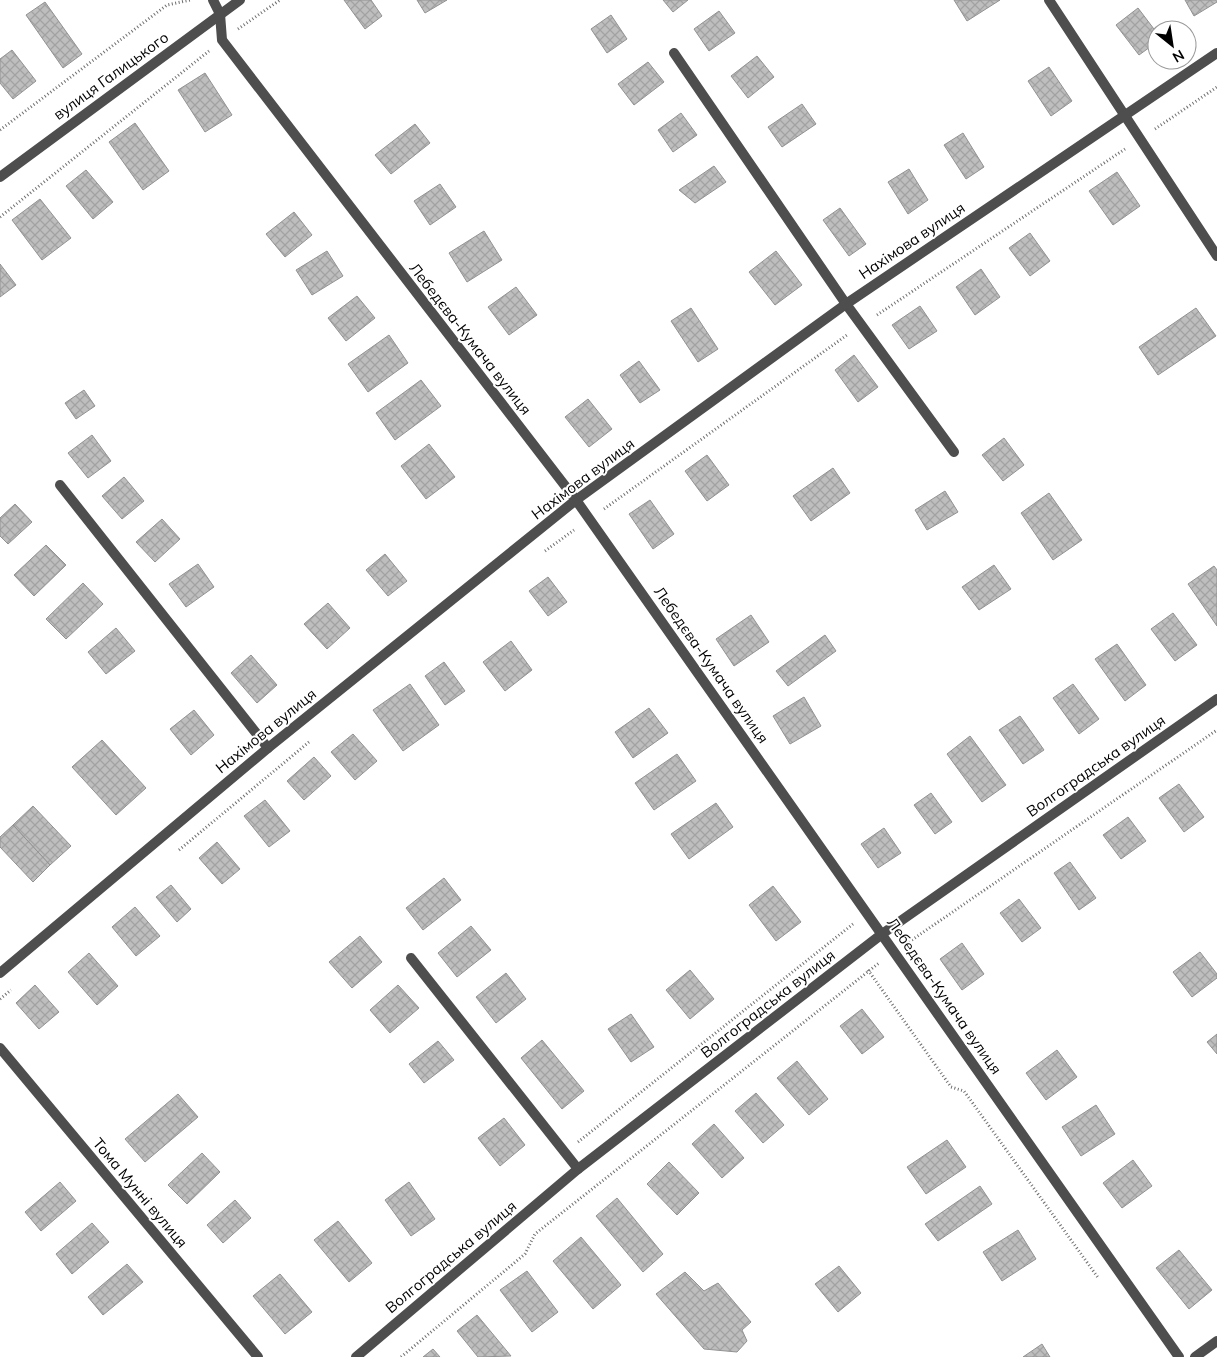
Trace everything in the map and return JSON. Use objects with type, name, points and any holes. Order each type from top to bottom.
[{"type":"street","points":[[212,0],[220,14],[222,40]]},
{"type":"street","name":"вулиця Галицького","points":[[0,177],[240,0]]},
{"type":"street","points":[[1049,0],[1217,256]]},
{"type":"street","name":"Лебедєва-Кумача вулиця","points":[[222,40],[576,500],[1180,1357]]},
{"type":"street","name":"Нахімова вулиця","points":[[0,973],[268,748],[576,500],[846,304],[1217,52]]},
{"type":"street","points":[[674,53],[846,304],[954,452]]},
{"type":"street","points":[[60,485],[268,748]]},
{"type":"street","name":"Волгоградська вулиця","points":[[356,1357],[578,1169],[882,934],[1217,699]]},
{"type":"street","points":[[411,958],[578,1169]]},
{"type":"street","name":"Тома Мунні вулиця","points":[[0,1048],[258,1357]]},
{"type":"street","points":[[1195,1357],[1217,1341]]},
{"type":"path","points":[[0,130],[167,5],[190,0]]},
{"type":"path","points":[[0,217],[222,40],[280,0]]},
{"type":"path","points":[[541,554],[861,325],[1217,87]]},
{"type":"path","points":[[401,1357],[525,1254],[535,1234],[895,952],[1217,730]]},
{"type":"path","points":[[174,854],[310,740]]},
{"type":"path","points":[[565,1153],[867,912]]},
{"type":"path","points":[[856,954],[951,1087],[964,1091],[1103,1284]]},
{"type":"path","points":[[0,998],[15,986]]},
{"type":"building","points":[[344,0],[371,0],[382,16],[365,29]]},
{"type":"building","points":[[417,0],[447,0],[425,13]]},
{"type":"building","points":[[663,0],[688,0],[673,12]]},
{"type":"building","points":[[954,0],[1000,0],[967,21]]},
{"type":"building","points":[[1185,0],[1216,0],[1217,2],[1194,16]]},
{"type":"building","points":[[45,2],[82,54],[63,68],[26,15]]},
{"type":"building","points":[[1138,8],[1147,20],[1147,49],[1139,55],[1116,25]]},
{"type":"building","points":[[719,11],[735,33],[709,51],[694,29]]},
{"type":"building","points":[[611,15],[627,39],[607,53],[591,29]]},
{"type":"building","points":[[12,50],[36,81],[13,99],[0,83],[0,59]]},
{"type":"building","points":[[757,56],[774,77],[748,98],[731,76]]},
{"type":"building","points":[[648,62],[664,82],[634,105],[618,84]]},
{"type":"building","points":[[1049,67],[1072,101],[1051,116],[1028,81]]},
{"type":"building","points":[[205,73],[232,115],[205,132],[178,90]]},
{"type":"building","points":[[802,104],[816,124],[782,147],[768,127]]},
{"type":"building","points":[[681,113],[697,135],[673,152],[658,130]]},
{"type":"building","points":[[135,123],[169,171],[143,190],[109,142]]},
{"type":"building","points":[[415,124],[430,143],[391,174],[375,155]]},
{"type":"building","points":[[963,133],[984,167],[966,179],[944,145]]},
{"type":"building","points":[[714,166],[726,182],[695,203],[679,190]]},
{"type":"building","points":[[909,169],[928,200],[908,214],[888,182]]},
{"type":"building","points":[[86,170],[113,202],[93,219],[66,186]]},
{"type":"building","points":[[1117,172],[1140,206],[1113,225],[1089,191]]},
{"type":"building","points":[[440,184],[456,207],[430,225],[414,201]]},
{"type":"building","points":[[40,199],[71,238],[42,260],[12,220]]},
{"type":"building","points":[[840,208],[866,244],[849,256],[823,220]]},
{"type":"building","points":[[294,212],[312,235],[285,257],[266,234]]},
{"type":"building","points":[[484,231],[502,260],[467,282],[449,253]]},
{"type":"building","points":[[1030,233],[1050,261],[1030,276],[1009,248]]},
{"type":"building","points":[[327,251],[343,276],[312,295],[296,270]]},
{"type":"building","points":[[776,251],[802,285],[775,305],[749,272]]},
{"type":"building","points":[[0,264],[16,285],[0,297]]},
{"type":"building","points":[[981,269],[1000,297],[975,315],[956,287]]},
{"type":"building","points":[[516,287],[537,315],[509,335],[488,307]]},
{"type":"building","points":[[357,296],[375,318],[346,341],[328,318]]},
{"type":"building","points":[[920,306],[937,331],[909,349],[892,325]]},
{"type":"building","points":[[691,308],[718,349],[698,362],[671,321]]},
{"type":"building","points":[[1196,308],[1216,336],[1158,375],[1139,347]]},
{"type":"building","points":[[389,335],[408,363],[368,392],[348,364]]},
{"type":"building","points":[[854,355],[878,387],[858,402],[835,370]]},
{"type":"building","points":[[639,361],[660,390],[640,403],[620,375]]},
{"type":"building","points":[[421,380],[441,406],[395,440],[376,413]]},
{"type":"building","points":[[84,390],[95,406],[76,419],[65,403]]},
{"type":"building","points":[[588,399],[612,429],[589,447],[565,417]]},
{"type":"building","points":[[92,435],[111,461],[88,478],[68,453]]},
{"type":"building","points":[[1004,438],[1024,465],[1003,481],[982,455]]},
{"type":"building","points":[[429,444],[455,477],[426,499],[401,466]]},
{"type":"building","points":[[707,455],[729,485],[707,501],[685,471]]},
{"type":"building","points":[[833,468],[850,493],[811,521],[793,496]]},
{"type":"building","points":[[124,477],[144,501],[122,519],[102,496]]},
{"type":"building","points":[[945,491],[958,512],[927,530],[915,510]]},
{"type":"building","points":[[1049,493],[1082,540],[1053,560],[1021,513]]},
{"type":"building","points":[[650,500],[674,534],[653,549],[629,514]]},
{"type":"building","points":[[15,504],[32,522],[8,544],[0,536],[0,518]]},
{"type":"building","points":[[162,519],[180,539],[155,562],[136,542]]},
{"type":"building","points":[[46,545],[66,565],[34,596],[14,575]]},
{"type":"building","points":[[385,554],[407,581],[388,596],[366,570]]},
{"type":"building","points":[[198,564],[214,587],[186,607],[169,584]]},
{"type":"building","points":[[994,565],[1011,589],[979,610],[962,587]]},
{"type":"building","points":[[1214,566],[1217,570],[1217,626],[1188,584]]},
{"type":"building","points":[[548,577],[567,602],[548,616],[529,591]]},
{"type":"building","points":[[83,583],[103,604],[66,639],[46,619]]},
{"type":"building","points":[[328,603],[350,628],[327,649],[304,624]]},
{"type":"building","points":[[1173,613],[1197,645],[1175,661],[1151,629]]},
{"type":"building","points":[[751,615],[769,642],[734,666],[716,639]]},
{"type":"building","points":[[116,628],[135,651],[106,674],[88,652]]},
{"type":"building","points":[[825,635],[836,651],[788,686],[776,671]]},
{"type":"building","points":[[511,641],[532,670],[505,691],[483,662]]},
{"type":"building","points":[[1117,644],[1146,685],[1125,701],[1095,659]]},
{"type":"building","points":[[251,655],[277,685],[257,703],[231,673]]},
{"type":"building","points":[[444,662],[465,691],[445,705],[425,676]]},
{"type":"building","points":[[410,684],[439,725],[403,751],[373,710]]},
{"type":"building","points":[[1073,684],[1099,719],[1079,734],[1053,698]]},
{"type":"building","points":[[804,697],[821,726],[790,744],[773,716]]},
{"type":"building","points":[[649,708],[668,733],[633,758],[615,732]]},
{"type":"building","points":[[194,710],[214,735],[191,755],[170,729]]},
{"type":"building","points":[[1020,716],[1044,750],[1023,764],[999,730]]},
{"type":"building","points":[[353,734],[377,761],[355,780],[331,752]]},
{"type":"building","points":[[970,736],[1006,785],[982,802],[947,754]]},
{"type":"building","points":[[102,740],[146,788],[116,815],[72,767]]},
{"type":"building","points":[[677,754],[696,781],[654,810],[635,783]]},
{"type":"building","points":[[314,757],[331,776],[304,800],[287,781]]},
{"type":"building","points":[[1179,784],[1204,817],[1184,832],[1159,798]]},
{"type":"building","points":[[931,793],[952,822],[935,834],[914,805]]},
{"type":"building","points":[[265,800],[290,831],[269,847],[244,816]]},
{"type":"building","points":[[716,803],[733,827],[689,859],[671,834]]},
{"type":"building","points":[[33,806],[71,846],[50,865],[13,825]]},
{"type":"building","points":[[1128,817],[1146,841],[1121,859],[1103,835]]},
{"type":"building","points":[[13,825],[50,865],[33,882],[0,847],[0,837]]},
{"type":"building","points":[[884,828],[901,853],[878,868],[861,844]]},
{"type":"building","points":[[217,842],[240,869],[222,884],[199,858]]},
{"type":"building","points":[[1070,862],[1096,898],[1079,910],[1054,873]]},
{"type":"building","points":[[444,878],[461,900],[423,930],[406,908]]},
{"type":"building","points":[[171,885],[191,909],[177,922],[156,897]]},
{"type":"building","points":[[773,886],[801,922],[776,941],[749,905]]},
{"type":"building","points":[[1019,899],[1041,928],[1022,942],[1000,913]]},
{"type":"building","points":[[135,907],[160,936],[136,956],[112,927]]},
{"type":"building","points":[[471,926],[491,950],[457,977],[438,953]]},
{"type":"building","points":[[360,936],[382,962],[352,988],[329,962]]},
{"type":"building","points":[[962,943],[984,974],[962,990],[940,959]]},
{"type":"building","points":[[1200,952],[1217,974],[1217,978],[1192,997],[1173,972]]},
{"type":"building","points":[[89,953],[118,986],[97,1005],[68,972]]},
{"type":"building","points":[[690,970],[714,999],[690,1019],[666,990]]},
{"type":"building","points":[[506,973],[526,999],[496,1023],[476,997]]},
{"type":"building","points":[[35,985],[59,1012],[39,1029],[16,1003]]},
{"type":"building","points":[[398,985],[419,1008],[390,1033],[370,1010]]},
{"type":"building","points":[[862,1009],[884,1037],[862,1054],[840,1026]]},
{"type":"building","points":[[631,1014],[654,1047],[631,1062],[608,1029]]},
{"type":"building","points":[[1217,1034],[1217,1054],[1207,1042]]},
{"type":"building","points":[[542,1040],[584,1091],[562,1109],[521,1058]]},
{"type":"building","points":[[438,1041],[454,1060],[424,1083],[409,1064]]},
{"type":"building","points":[[1057,1050],[1077,1077],[1046,1100],[1026,1073]]},
{"type":"building","points":[[797,1061],[828,1099],[809,1115],[777,1078]]},
{"type":"building","points":[[756,1093],[784,1125],[763,1143],[735,1111]]},
{"type":"building","points":[[178,1094],[198,1117],[145,1162],[125,1139]]},
{"type":"building","points":[[1096,1105],[1115,1134],[1081,1156],[1062,1127]]},
{"type":"building","points":[[504,1118],[525,1145],[500,1166],[478,1138]]},
{"type":"building","points":[[714,1124],[744,1158],[722,1178],[692,1144]]},
{"type":"building","points":[[947,1140],[966,1167],[926,1194],[907,1167]]},
{"type":"building","points":[[202,1153],[220,1172],[187,1204],[168,1185]]},
{"type":"building","points":[[1133,1160],[1152,1186],[1122,1208],[1103,1183]]},
{"type":"building","points":[[669,1162],[699,1193],[677,1215],[647,1184]]},
{"type":"building","points":[[60,1182],[76,1201],[41,1231],[25,1212]]},
{"type":"building","points":[[409,1182],[435,1219],[411,1236],[385,1200]]},
{"type":"building","points":[[980,1186],[992,1204],[938,1241],[925,1224]]},
{"type":"building","points":[[617,1198],[663,1254],[643,1272],[596,1216]]},
{"type":"building","points":[[235,1200],[251,1218],[223,1243],[207,1225]]},
{"type":"building","points":[[338,1221],[372,1263],[349,1282],[314,1240]]},
{"type":"building","points":[[92,1223],[109,1242],[72,1274],[56,1254]]},
{"type":"building","points":[[1018,1230],[1036,1259],[1002,1281],[983,1252]]},
{"type":"building","points":[[581,1237],[621,1285],[593,1309],[553,1261]]},
{"type":"building","points":[[1179,1250],[1212,1290],[1189,1309],[1156,1268]]},
{"type":"building","points":[[127,1264],[143,1282],[103,1315],[88,1297]]},
{"type":"building","points":[[839,1266],[861,1293],[838,1312],[815,1284]]},
{"type":"building","points":[[527,1271],[558,1312],[532,1332],[500,1290]]},
{"type":"building","points":[[685,1272],[704,1291],[718,1283],[751,1322],[742,1330],[747,1341],[737,1352],[704,1349],[656,1294]]},
{"type":"building","points":[[280,1274],[312,1312],[285,1334],[253,1296]]},
{"type":"building","points":[[477,1315],[511,1356],[478,1357],[457,1331]]},
{"type":"building","points":[[1042,1344],[1050,1357],[1023,1357]]},
{"type":"building","points":[[433,1349],[440,1357],[423,1357]]}]
